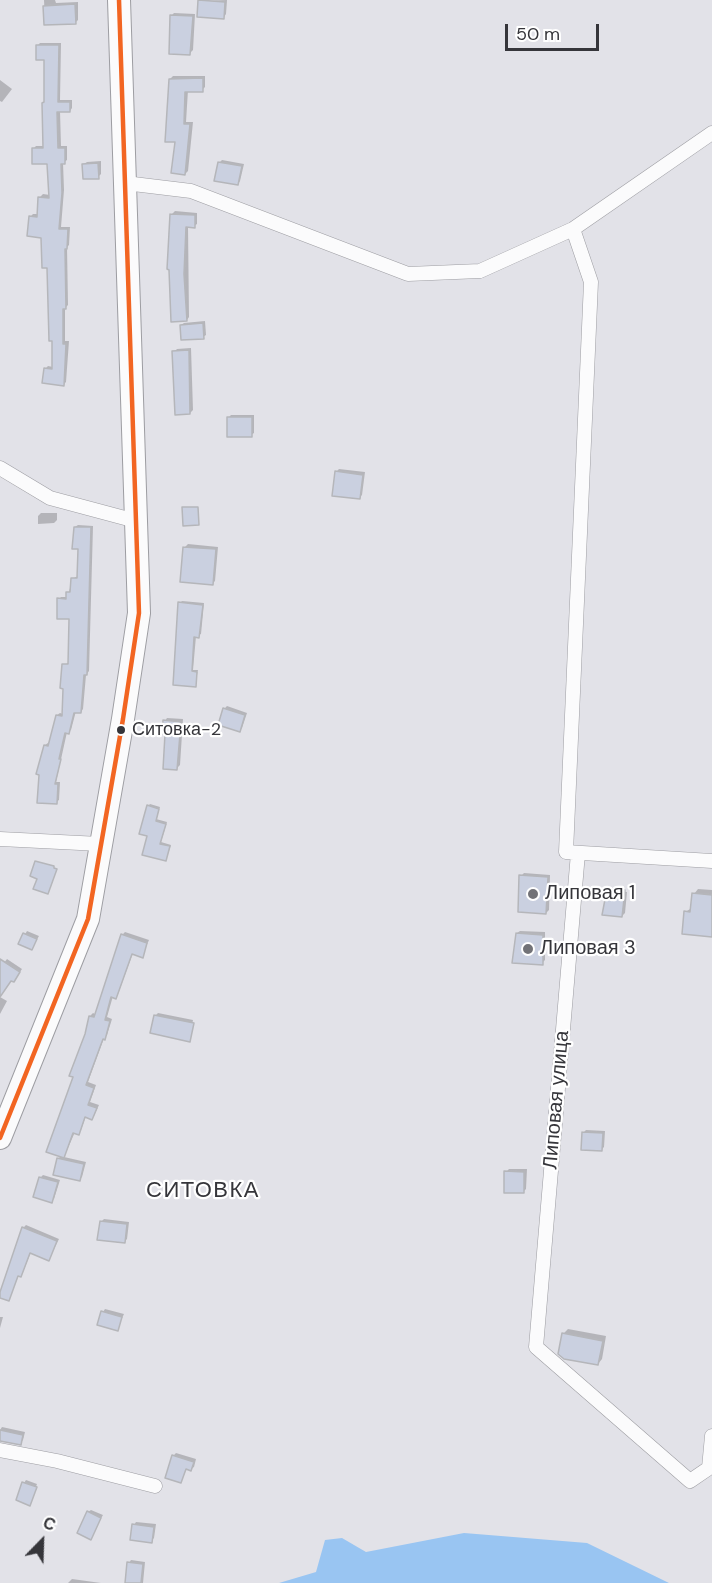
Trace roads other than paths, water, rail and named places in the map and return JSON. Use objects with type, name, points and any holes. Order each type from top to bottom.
[{"type":"main road","points":[[0,1138],[88,919],[139,613],[119,0]]},
{"type":"street","points":[[125,183],[191,191],[408,274],[480,271],[573,230],[712,133]]},
{"type":"street","points":[[573,230],[591,282],[566,852],[712,861]]},
{"type":"street","points":[[1,470],[50,498],[136,521]]},
{"type":"street","points":[[0,839],[100,844]]},
{"type":"street","name":"Липовая улица","points":[[578,853],[536,1347],[690,1481],[709,1468],[712,1436]]},
{"type":"street","points":[[0,1450],[57,1461],[155,1486]]},
{"type":"water","points":[[464,1533],[587,1543],[669,1583],[279,1583],[316,1572],[325,1540],[342,1538],[366,1552]]},
{"type":"place","name":"Ситовка-2","points":[[121,730]]},
{"type":"place","name":"Липовая 1","points":[[533,894]]},
{"type":"place","name":"Липовая 3","points":[[528,949]]},
{"type":"district","name":"СИТОВКА","points":[[203,1191]]}]
